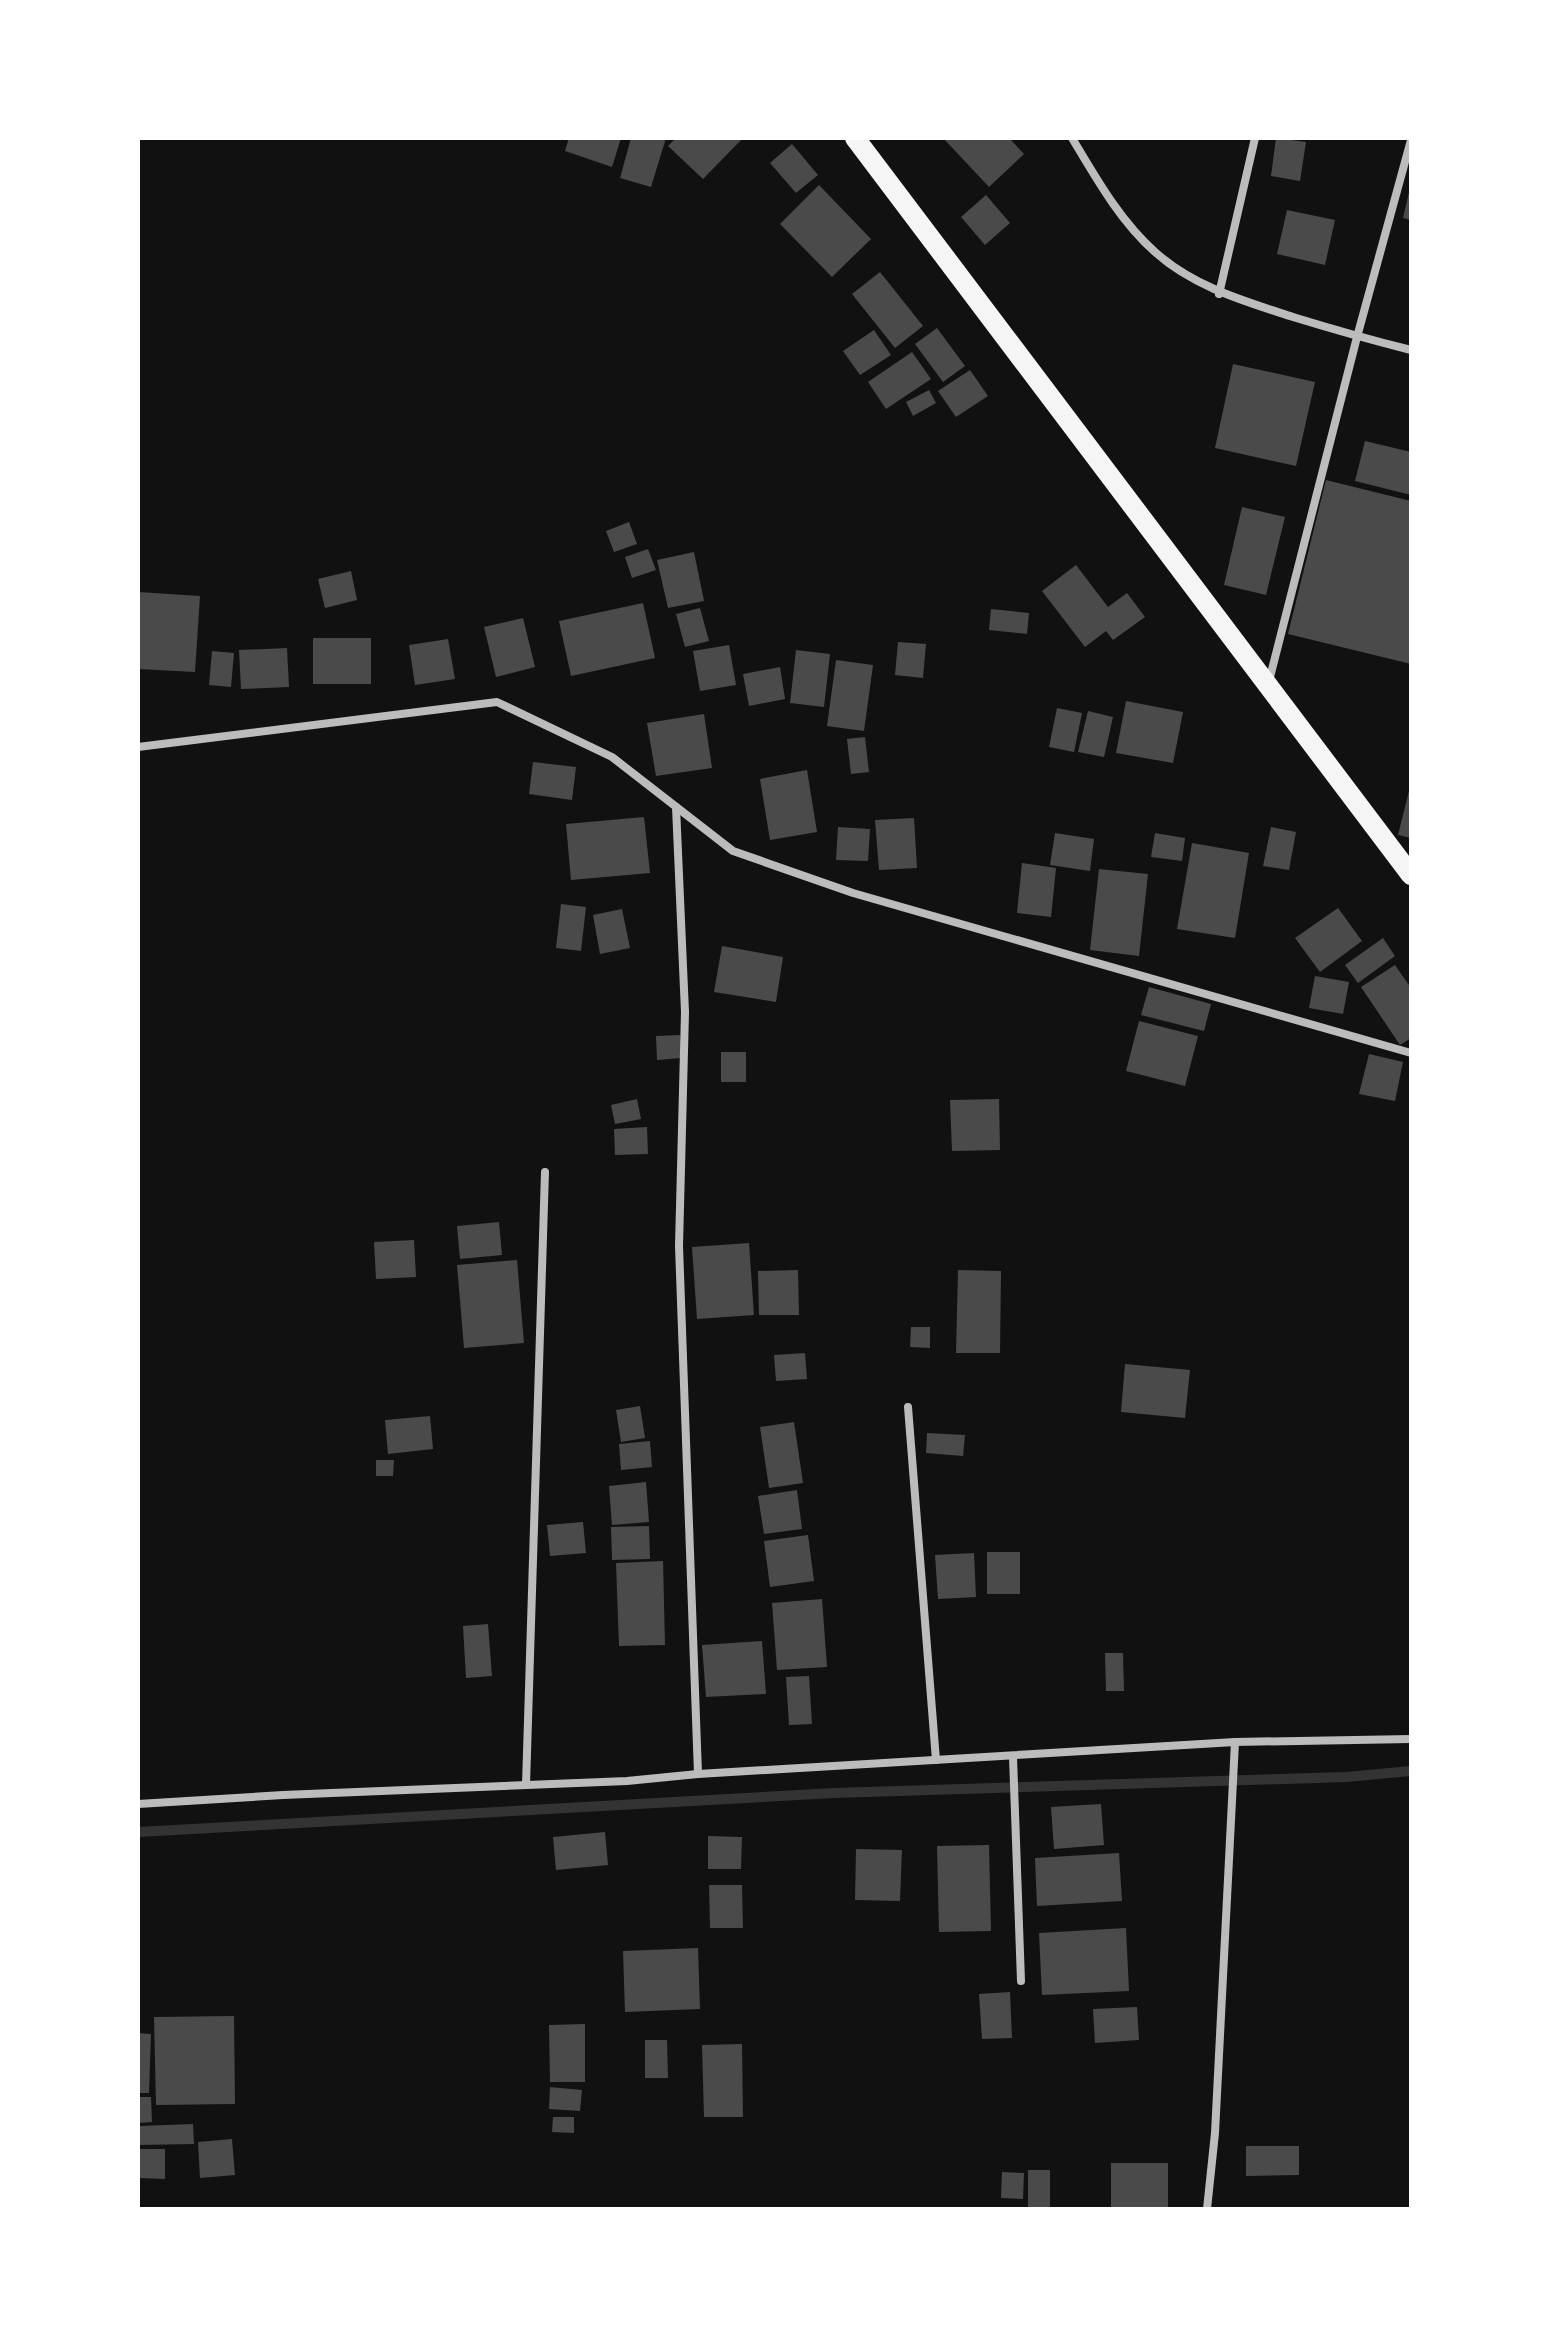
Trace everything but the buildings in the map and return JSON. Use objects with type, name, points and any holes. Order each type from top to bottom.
[{"type":"main road","points":[[855,138],[1411,875]]},
{"type":"street","points":[[1072,138],[1104,190],[1156,253],[1219,294],[1357,337],[1411,350]]},
{"type":"street","points":[[1219,294],[1255,138]]},
{"type":"street","points":[[1268,686],[1411,140]]},
{"type":"street","points":[[138,747],[497,702],[612,757],[733,851],[853,893],[1411,1053]]},
{"type":"street","points":[[676,807],[685,1012],[679,1246],[698,1774]]},
{"type":"street","points":[[526,1785],[545,1172]]},
{"type":"street","points":[[908,1407],[936,1760]]},
{"type":"street","points":[[138,1804],[627,1781],[698,1774],[1235,1742],[1411,1739]]},
{"type":"street","points":[[1207,2209],[1215,2133],[1235,1742]]},
{"type":"street","points":[[1013,1757],[1021,1981]]},
{"type":"waterway","points":[[138,1832],[834,1793],[1346,1777],[1411,1771]]}]
